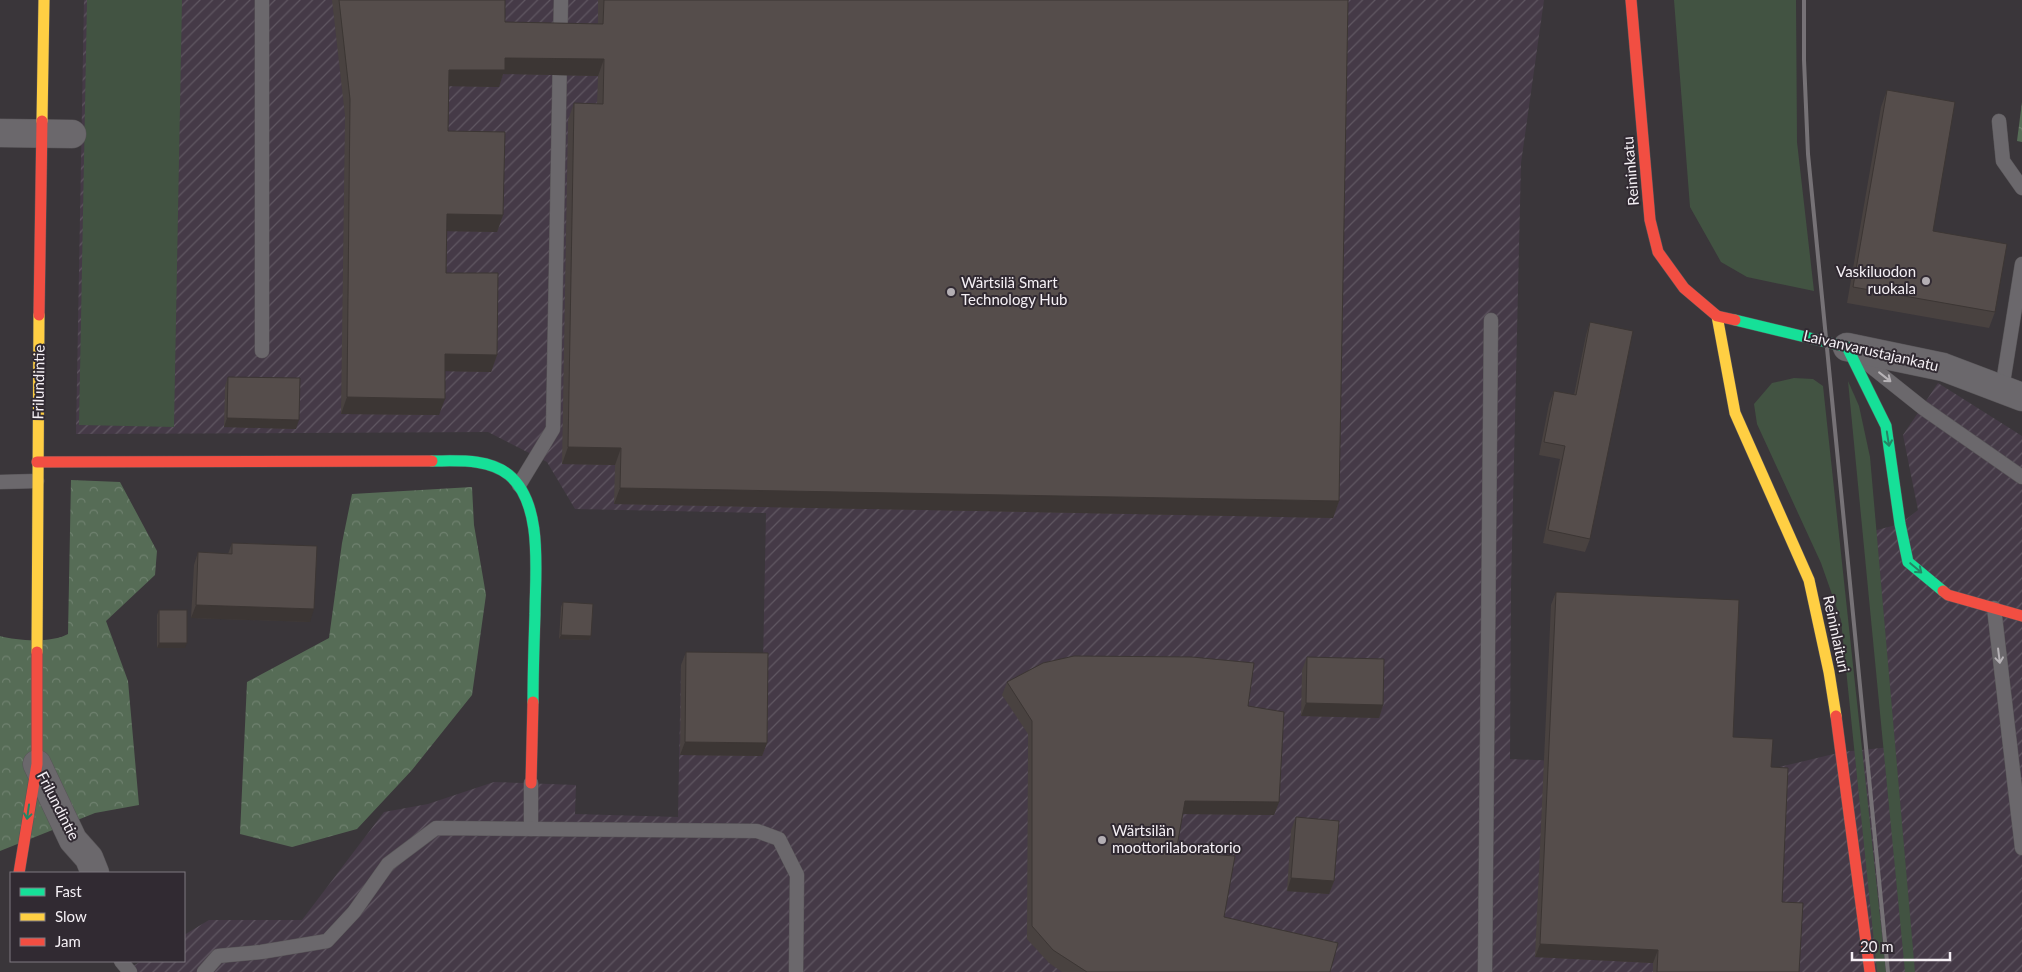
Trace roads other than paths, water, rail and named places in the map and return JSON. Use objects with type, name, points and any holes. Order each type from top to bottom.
[{"type":"street","name":"Frilundintie","points":[[19,872],[37,764],[37,462],[44,0]]},
{"type":"street","name":"Reininkatu","points":[[1631,0],[1650,220],[1658,252],[1684,288],[1717,316]]},
{"type":"street","points":[[0,133],[72,134]]},
{"type":"street","name":"Laivanvarustajankatu","points":[[1717,316],[1847,347],[1944,367],[2012,393]]},
{"type":"street","name":"Reininlaituri","points":[[1717,316],[1736,413],[1809,580],[1829,672],[1842,752],[1870,972]]},
{"type":"street","points":[[1847,347],[1886,426],[1900,524],[1908,562],[1948,595],[2022,616]]},
{"type":"street","points":[[37,462],[474,461],[501,470],[519,485],[531,512],[536,543],[531,783]]},
{"type":"street","name":"Frilundintie","points":[[37,764],[73,840],[89,858],[95,872]]},
{"type":"lane","points":[[262,0],[262,351]]},
{"type":"lane","points":[[519,485],[553,428],[561,0]]},
{"type":"lane","points":[[1999,121],[2003,161],[2022,188]]},
{"type":"lane","points":[[2012,393],[2022,264]]},
{"type":"lane","points":[[1485,972],[1491,320]]},
{"type":"lane","points":[[1847,347],[1923,408],[2022,477]]},
{"type":"lane","points":[[0,482],[37,481]]},
{"type":"lane","points":[[1994,608],[2022,848]]},
{"type":"lane","points":[[531,783],[531,829]]},
{"type":"lane","points":[[204,972],[218,956],[261,952],[327,941],[354,912],[388,864],[436,828],[757,832],[779,839],[796,875],[796,972]]},
{"type":"lane","points":[[122,962],[130,972]]},
{"type":"railway","points":[[1804,0],[1804,60],[1808,154],[1888,972]]},
{"type":"place","name":"Vaskiluodon ruokala","points":[[1926,281]]},
{"type":"place","name":"Wärtsilä Smart Technology Hub","points":[[951,292]]},
{"type":"place","name":"Wärtsilän moottorilaboratorio","points":[[1102,840]]}]
